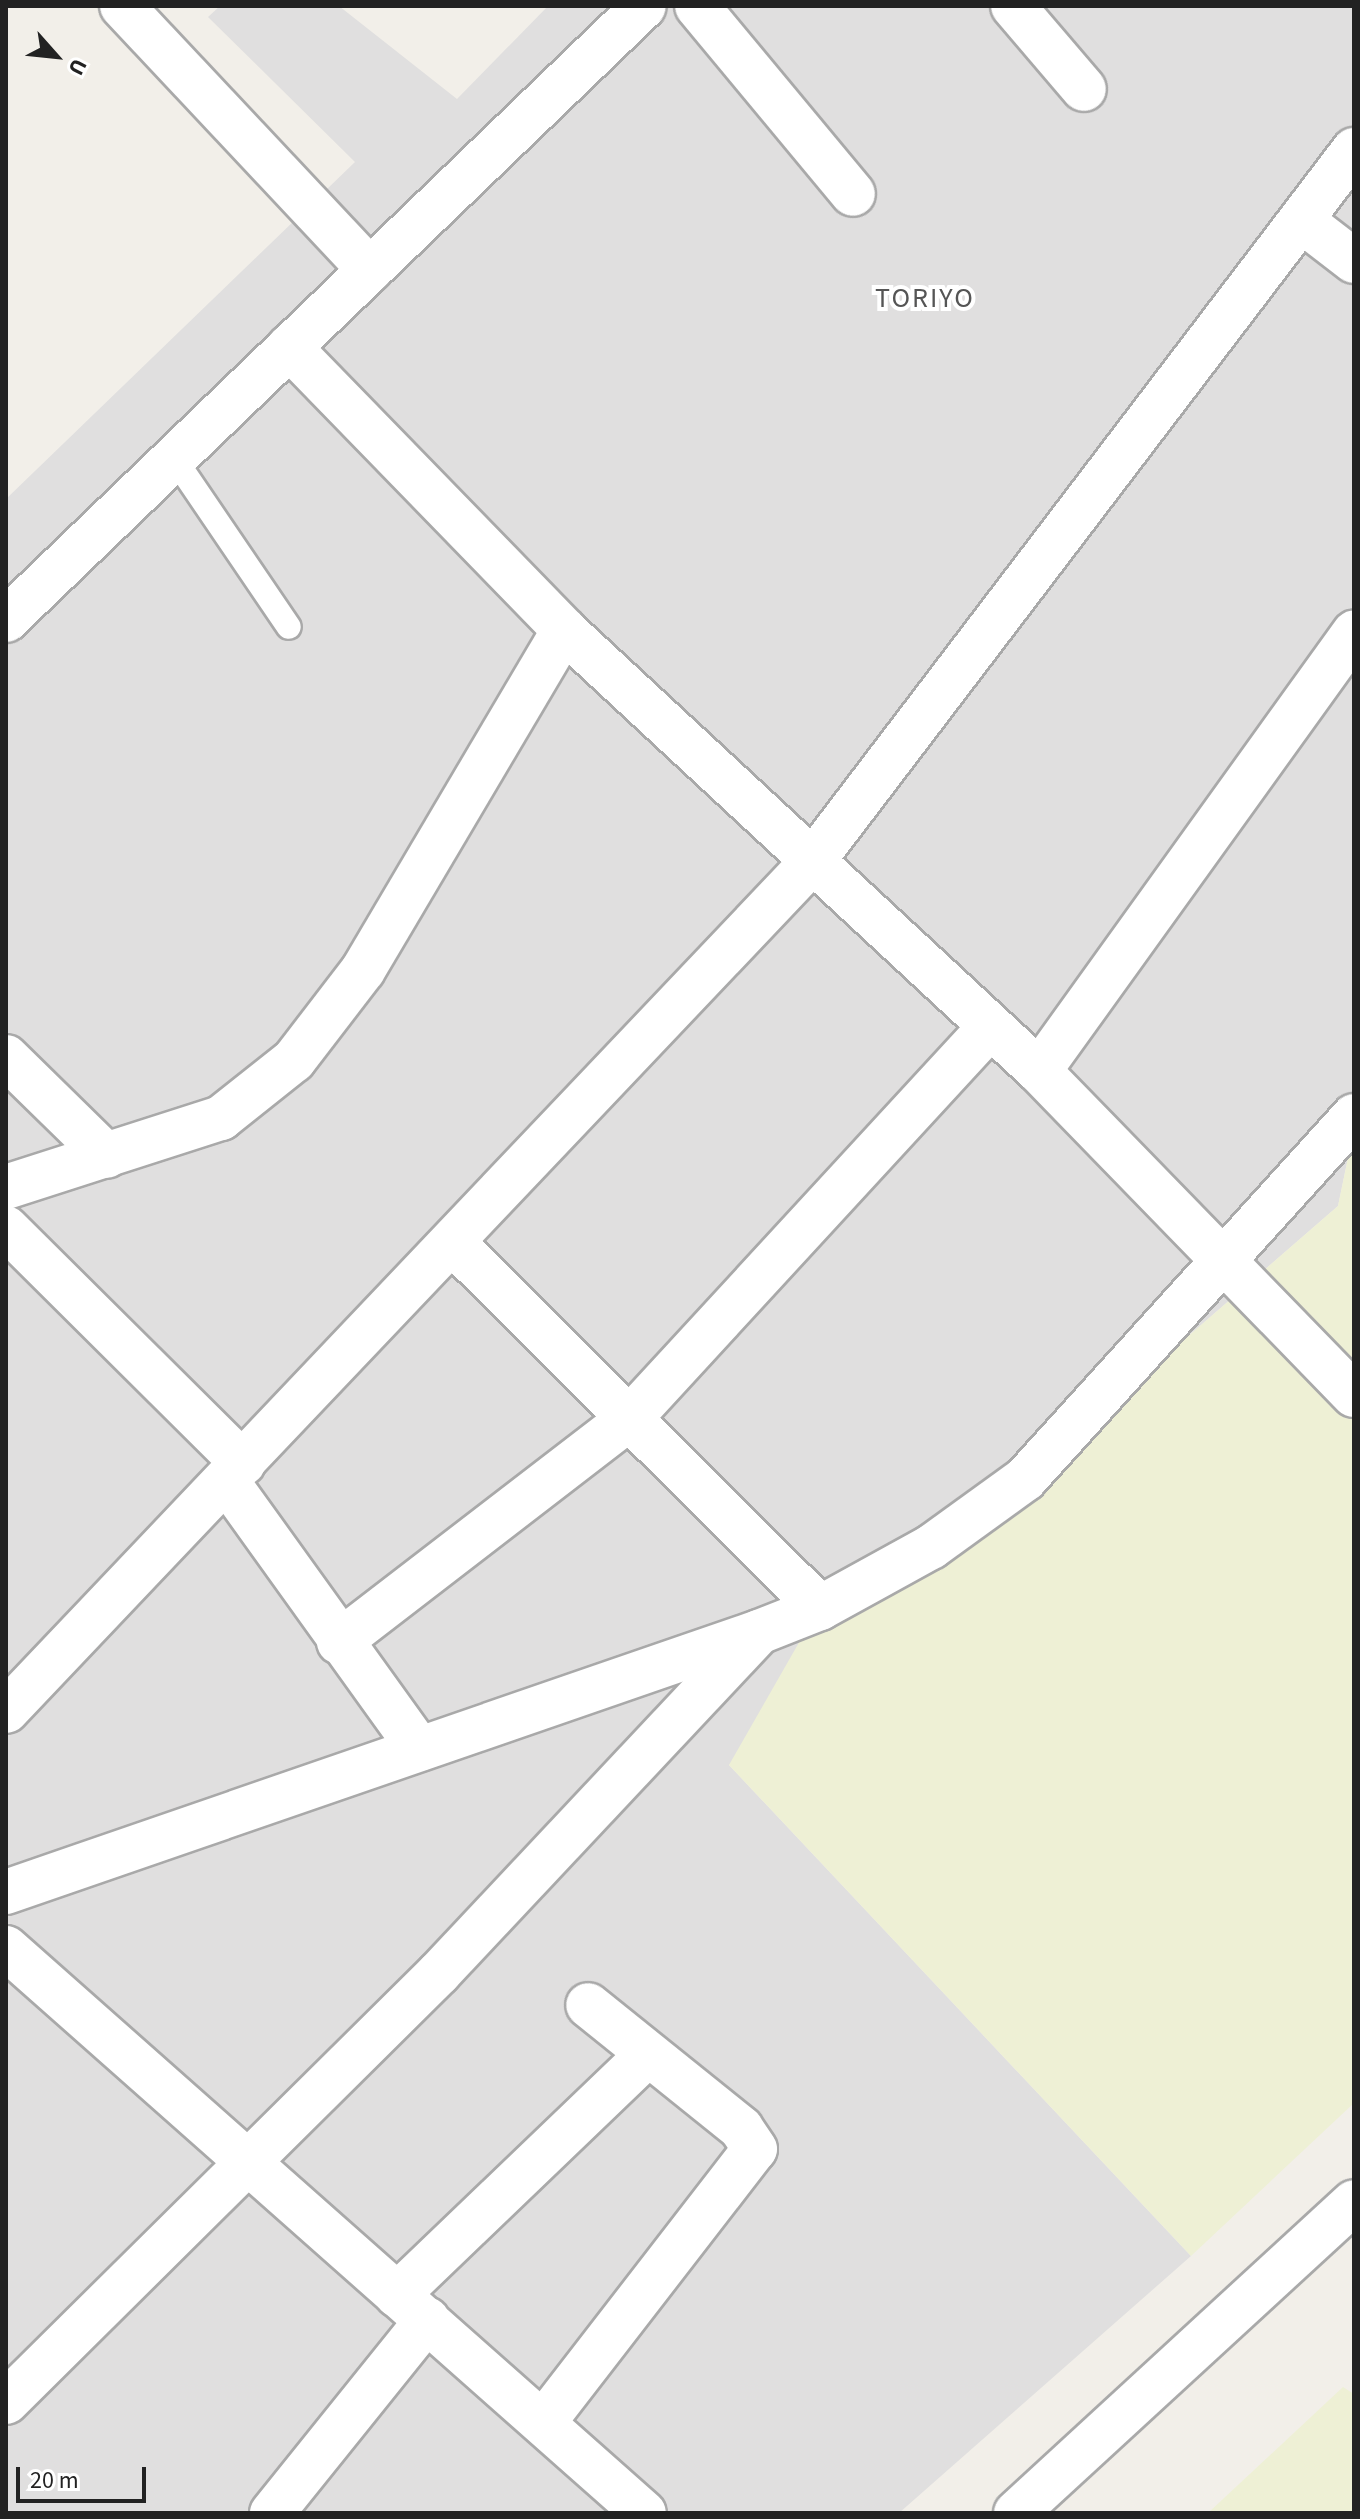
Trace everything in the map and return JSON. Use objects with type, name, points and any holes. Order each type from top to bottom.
[{"type":"street","points":[[122,6],[370,270]]},
{"type":"street","points":[[6,620],[644,6]]},
{"type":"street","points":[[697,6],[853,194]]},
{"type":"street","points":[[1013,6],[1084,89]]},
{"type":"street","points":[[6,1711],[454,1244],[812,862],[1354,150]]},
{"type":"street","points":[[1301,220],[1354,261]]},
{"type":"street","points":[[289,347],[564,630],[989,1028],[1039,1071],[1354,1395]]},
{"type":"street","points":[[6,1187],[221,1118],[294,1060],[363,970],[564,630]]},
{"type":"street","points":[[1039,1071],[1350,648]]},
{"type":"street","points":[[339,1642],[630,1418],[989,1028]]},
{"type":"street","points":[[6,1057],[107,1156]]},
{"type":"street","points":[[6,1892],[759,1632],[820,1608],[941,1541],[1025,1479],[1227,1261],[1354,1116]]},
{"type":"street","points":[[6,1228],[234,1472],[339,1642],[419,1749]]},
{"type":"street","points":[[454,1244],[820,1608]]},
{"type":"street","points":[[6,2402],[439,1973],[759,1632]]},
{"type":"street","points":[[6,1948],[243,2164],[546,2419],[644,2513]]},
{"type":"street","points":[[546,2419],[754,2152],[741,2128],[646,2056],[588,2005]]},
{"type":"street","points":[[272,2513],[412,2307],[646,2056]]},
{"type":"street","points":[[1016,2513],[1348,2214]]},
{"type":"lane","points":[[174,458],[289,627]]},
{"type":"shaded area","points":[[220,6],[339,6],[457,99],[548,6],[1354,6],[1354,1129],[1338,1206],[1094,1418],[729,1765],[1191,2256],[899,2513],[6,2513],[6,499],[355,162],[208,17]]},
{"type":"green space","points":[[1354,1129],[1354,2103],[1191,2256],[729,1765],[805,1632],[1094,1418],[1338,1206]]},
{"type":"green space","points":[[1343,2387],[1354,2394],[1354,2513],[1208,2513]]},
{"type":"district","name":"TORIYO","points":[[925,298]]}]
